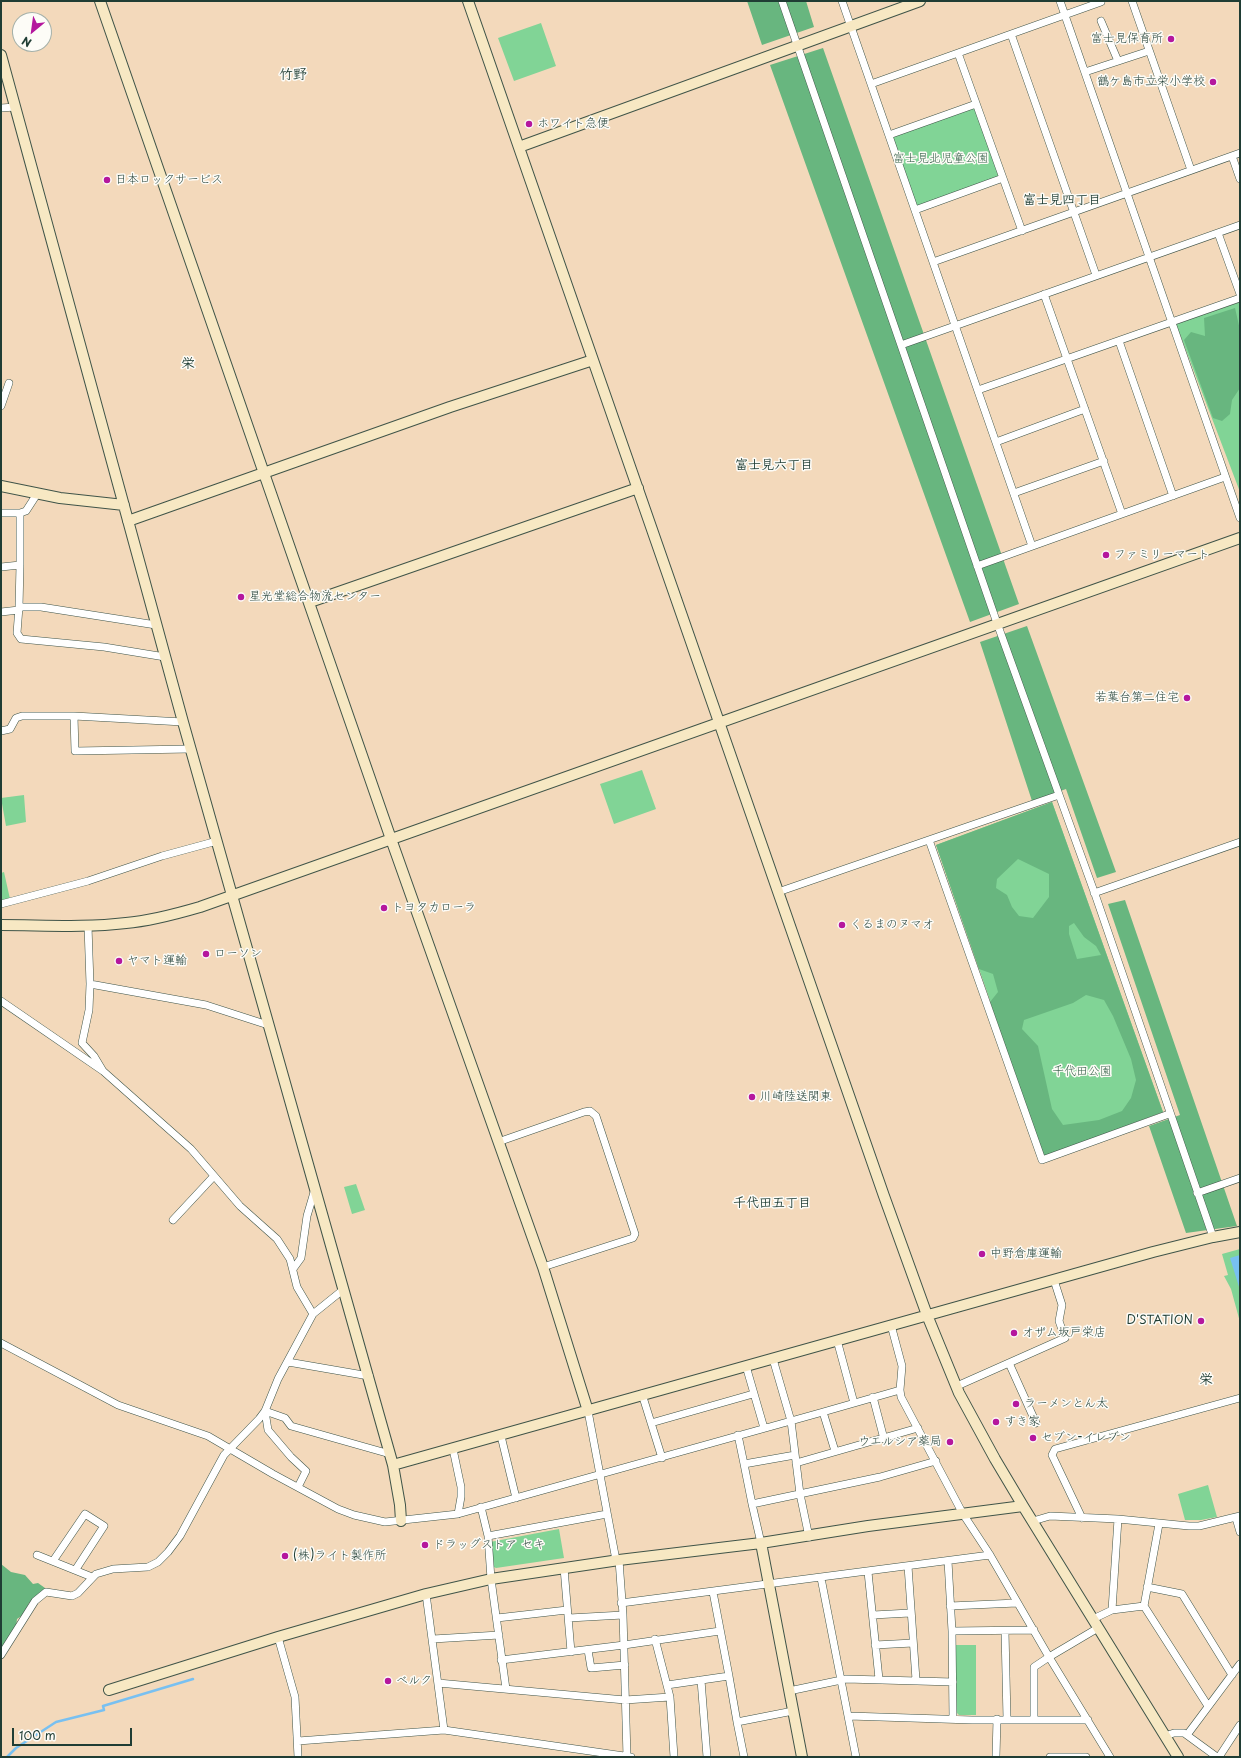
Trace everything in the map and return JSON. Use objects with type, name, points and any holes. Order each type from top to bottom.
[{"type":"street","points":[[100,1],[264,474],[310,602],[391,839],[543,1267],[588,1411],[607,1514],[618,1560],[623,1615],[627,1757]]},
{"type":"street","points":[[468,1],[884,1196],[928,1315],[957,1386],[995,1458],[1178,1757]]},
{"type":"street","points":[[782,1],[977,566],[1094,893],[1169,1114],[1213,1237]]},
{"type":"street","points":[[842,1],[1032,546]]},
{"type":"street","points":[[519,147],[797,44],[920,1]]},
{"type":"street","points":[[1060,1],[1240,518]]},
{"type":"street","points":[[1132,1],[1191,170]]},
{"type":"street","points":[[871,84],[1101,2]]},
{"type":"street","points":[[1101,21],[1118,61]]},
{"type":"street","points":[[1011,34],[1096,275]]},
{"type":"street","points":[[1085,72],[1150,51]]},
{"type":"street","points":[[958,53],[1022,231]]},
{"type":"street","points":[[1,55],[190,749],[390,1454],[400,1505],[401,1520]]},
{"type":"street","points":[[889,135],[976,104]]},
{"type":"street","points":[[1,108],[15,107]]},
{"type":"street","points":[[933,262],[1240,153]]},
{"type":"street","points":[[1232,156],[1240,180]]},
{"type":"street","points":[[915,210],[1003,178]]},
{"type":"street","points":[[901,345],[1240,225]]},
{"type":"street","points":[[1218,233],[1240,294]]},
{"type":"street","points":[[1044,294],[1122,514]]},
{"type":"street","points":[[978,390],[1240,298]]},
{"type":"street","points":[[1119,341],[1174,496]]},
{"type":"street","points":[[128,521],[450,407],[593,360]]},
{"type":"street","points":[[1,406],[9,383]]},
{"type":"street","points":[[996,442],[1085,409]]},
{"type":"street","points":[[1014,493],[1104,461]]},
{"type":"street","points":[[977,566],[1225,477]]},
{"type":"street","points":[[1,486],[37,494],[124,505]]},
{"type":"street","points":[[310,602],[638,488]]},
{"type":"street","points":[[1,512],[20,513],[26,511],[37,494]]},
{"type":"street","points":[[20,513],[19,609],[17,633],[21,639],[104,647],[165,657]]},
{"type":"street","points":[[1,925],[88,926],[126,923],[169,916],[232,896],[997,623],[1240,538]]},
{"type":"street","points":[[1,568],[20,565]]},
{"type":"street","points":[[1,612],[41,607],[156,625]]},
{"type":"street","points":[[1,731],[8,731],[16,718],[22,716],[74,716],[183,722]]},
{"type":"street","points":[[74,716],[75,751],[190,749]]},
{"type":"street","points":[[778,892],[1059,795]]},
{"type":"street","points":[[930,840],[1042,1160],[1169,1114]]},
{"type":"street","points":[[1,904],[88,881],[162,856],[217,841]]},
{"type":"street","points":[[1094,893],[1240,842]]},
{"type":"street","points":[[88,926],[90,984],[89,1010],[82,1043],[94,1056],[103,1071]]},
{"type":"street","points":[[90,984],[206,1005],[268,1025]]},
{"type":"street","points":[[1,1001],[103,1071],[191,1149],[240,1206],[277,1239],[290,1259],[298,1287],[313,1314]]},
{"type":"street","points":[[498,1142],[587,1111],[593,1113],[597,1120],[635,1234],[633,1238],[543,1267]]},
{"type":"street","points":[[173,1220],[214,1176]]},
{"type":"street","points":[[1197,1193],[1240,1178]]},
{"type":"street","points":[[293,1269],[301,1258],[307,1216],[315,1187]]},
{"type":"street","points":[[393,1465],[501,1436],[642,1394],[773,1359],[1054,1280],[1213,1237],[1240,1232]]},
{"type":"street","points":[[957,1386],[1065,1338],[1059,1321],[1062,1305],[1054,1280]]},
{"type":"street","points":[[1,1655],[41,1594],[49,1592],[72,1596],[78,1593],[92,1577],[103,1571],[148,1567],[158,1562],[180,1536],[224,1455],[265,1411],[278,1379],[313,1314],[344,1289]]},
{"type":"street","points":[[891,1325],[902,1366],[900,1390],[901,1397],[963,1514],[990,1555],[1049,1657],[1110,1757]]},
{"type":"street","points":[[837,1340],[854,1403]]},
{"type":"street","points":[[1,1343],[118,1405],[208,1436],[338,1509],[377,1521],[458,1514],[900,1390]]},
{"type":"street","points":[[773,1359],[791,1421],[800,1494],[809,1537]]},
{"type":"street","points":[[288,1362],[368,1376]]},
{"type":"street","points":[[1009,1363],[1036,1423]]},
{"type":"street","points":[[746,1366],[764,1428]]},
{"type":"street","points":[[642,1394],[662,1458]]},
{"type":"street","points":[[651,1423],[753,1394]]},
{"type":"street","points":[[873,1397],[884,1438]]},
{"type":"street","points":[[1082,1518],[1052,1455],[1055,1449],[1240,1398]]},
{"type":"street","points":[[265,1411],[285,1418],[291,1426],[390,1454]]},
{"type":"street","points":[[265,1411],[268,1430],[291,1457],[306,1470],[298,1487]]},
{"type":"street","points":[[823,1412],[835,1452]]},
{"type":"street","points":[[796,1463],[918,1428]]},
{"type":"street","points":[[501,1436],[516,1498]]},
{"type":"street","points":[[738,1436],[761,1543],[802,1757]]},
{"type":"street","points":[[453,1449],[461,1487],[458,1514]]},
{"type":"street","points":[[744,1464],[794,1455]]},
{"type":"street","points":[[752,1504],[880,1477],[936,1462]]},
{"type":"street","points":[[109,1690],[278,1637],[426,1594],[491,1579],[618,1560],[809,1537],[868,1526],[1023,1506]]},
{"type":"street","points":[[481,1507],[488,1536],[491,1579],[506,1689]]},
{"type":"street","points":[[53,1561],[85,1514],[104,1526],[76,1569]]},
{"type":"street","points":[[488,1536],[607,1514]]},
{"type":"street","points":[[1033,1520],[1050,1516],[1118,1519],[1159,1524],[1199,1526],[1238,1517],[1240,1532]]},
{"type":"street","points":[[1112,1610],[1118,1519]]},
{"type":"street","points":[[1159,1524],[1144,1606],[1208,1706]]},
{"type":"street","points":[[37,1555],[76,1569],[92,1577]]},
{"type":"street","points":[[621,1603],[769,1585],[990,1555]]},
{"type":"street","points":[[948,1561],[952,1631],[954,1719]]},
{"type":"street","points":[[908,1566],[912,1643],[916,1680]]},
{"type":"street","points":[[564,1568],[571,1652]]},
{"type":"street","points":[[868,1572],[879,1679]]},
{"type":"street","points":[[821,1578],[856,1757]]},
{"type":"street","points":[[1147,1587],[1182,1594],[1232,1675]]},
{"type":"street","points":[[713,1592],[744,1757]]},
{"type":"street","points":[[426,1594],[444,1730]]},
{"type":"street","points":[[950,1606],[1017,1603]]},
{"type":"street","points":[[1093,1619],[1112,1610],[1144,1606]]},
{"type":"street","points":[[497,1618],[567,1610]]},
{"type":"street","points":[[872,1616],[910,1613]]},
{"type":"street","points":[[569,1618],[623,1615]]},
{"type":"street","points":[[1034,1720],[1034,1666],[1098,1628]]},
{"type":"street","points":[[952,1631],[1034,1630]]},
{"type":"street","points":[[502,1660],[588,1650],[655,1639],[720,1631]]},
{"type":"street","points":[[1005,1631],[1007,1719]]},
{"type":"street","points":[[433,1639],[498,1635]]},
{"type":"street","points":[[278,1637],[295,1697],[298,1757]]},
{"type":"street","points":[[655,1639],[670,1697],[674,1757]]},
{"type":"street","points":[[875,1646],[912,1643]]},
{"type":"street","points":[[588,1650],[591,1668],[625,1665]]},
{"type":"street","points":[[1187,1735],[1240,1664]]},
{"type":"street","points":[[667,1685],[730,1676]]},
{"type":"street","points":[[789,1691],[841,1680],[879,1679],[953,1682]]},
{"type":"street","points":[[701,1680],[707,1757]]},
{"type":"street","points":[[438,1683],[625,1700],[670,1697]]},
{"type":"street","points":[[737,1722],[793,1711]]},
{"type":"street","points":[[849,1716],[954,1719],[1088,1720]]},
{"type":"street","points":[[996,1757],[997,1719]]},
{"type":"street","points":[[1165,1736],[1179,1733],[1187,1735],[1218,1757],[1240,1725]]},
{"type":"street","points":[[298,1741],[444,1730],[631,1757]]},
{"type":"street","points":[[1050,1757],[1086,1757]]},
{"type":"green space","points":[[747,1],[806,1],[814,27],[762,45]]},
{"type":"green space","points":[[541,23],[556,66],[514,81],[498,38]]},
{"type":"green space","points":[[823,48],[1019,604],[970,622],[770,65]]},
{"type":"green space","name":"富士見北児童公園","points":[[976,104],[1003,178],[915,210],[889,135]]},
{"type":"green space","points":[[1240,302],[1240,492],[1176,324]]},
{"type":"green space","points":[[1235,308],[1240,330],[1240,388],[1232,400],[1230,414],[1222,421],[1213,418],[1184,340],[1191,332],[1205,336],[1204,318]]},
{"type":"green space","points":[[1027,626],[1116,872],[1097,878],[1066,789],[1032,801],[980,642]]},
{"type":"green space","points":[[642,770],[656,809],[614,824],[600,784]]},
{"type":"green space","points":[[24,795],[26,822],[6,826],[1,798]]},
{"type":"green space","name":"千代田公園","points":[[1052,802],[1163,1112],[1044,1156],[936,845]]},
{"type":"green space","name":"千代田公園","points":[[1052,802],[1163,1112],[1044,1156],[990,1002],[998,992],[993,974],[979,969],[936,845]],"holes":[[[1018,859],[1049,874],[1049,897],[1033,918],[1019,916],[1012,907],[1007,895],[996,888],[997,879]],[[1074,923],[1084,937],[1096,946],[1101,955],[1077,959],[1069,934],[1069,926]],[[1086,995],[1104,1000],[1113,1016],[1131,1059],[1136,1080],[1131,1098],[1122,1111],[1099,1120],[1063,1125],[1052,1109],[1038,1046],[1022,1029],[1024,1020],[1073,1003]]]},
{"type":"green space","points":[[4,872],[10,899],[1,901],[1,873]]},
{"type":"green space","points":[[1125,900],[1237,1226],[1186,1233],[1149,1126],[1180,1115],[1108,904]]},
{"type":"green space","points":[[356,1184],[365,1210],[352,1214],[344,1187]]},
{"type":"green space","points":[[1240,1249],[1240,1322],[1231,1289],[1224,1276],[1228,1275],[1222,1254]]},
{"type":"green space","points":[[1208,1485],[1217,1517],[1201,1520],[1185,1520],[1178,1494]]},
{"type":"green space","points":[[559,1529],[564,1558],[496,1568],[494,1567],[490,1542]]},
{"type":"green space","points":[[1,1564],[11,1572],[25,1575],[33,1584],[38,1583],[45,1588],[44,1591],[29,1603],[23,1615],[17,1619],[16,1628],[1,1652]]},
{"type":"green space","points":[[955,1645],[976,1645],[976,1715],[959,1715],[956,1712]]},
{"type":"water","points":[[1240,1255],[1240,1290],[1230,1258]]},
{"type":"waterway","points":[[7,1757],[16,1748],[56,1722],[104,1710],[103,1706],[193,1679]]},
{"type":"place","name":"富士見保育所","points":[[1171,39]]},
{"type":"place","name":"鶴ケ島市立栄小学校","points":[[1213,82]]},
{"type":"place","name":"ホワイト急便","points":[[529,124]]},
{"type":"place","name":"日本ロックサービス","points":[[107,180]]},
{"type":"place","name":"ファミリーマート","points":[[1106,555]]},
{"type":"place","name":"星光堂総合物流センター","points":[[241,597]]},
{"type":"place","name":"若葉台第二住宅","points":[[1187,698]]},
{"type":"place","name":"トヨタカローラ","points":[[384,908]]},
{"type":"place","name":"くるまのヌマオ","points":[[842,925]]},
{"type":"place","name":"ローソン","points":[[206,954]]},
{"type":"place","name":"ヤマト運輸","points":[[119,961]]},
{"type":"place","name":"川崎陸送関東","points":[[752,1097]]},
{"type":"place","name":"中野倉庫運輸","points":[[982,1254]]},
{"type":"place","name":"D'STATION","points":[[1201,1321]]},
{"type":"place","name":"オザム坂戸栄店","points":[[1014,1333]]},
{"type":"place","name":"ラーメンとん太","points":[[1016,1404]]},
{"type":"place","name":"すき家","points":[[996,1422]]},
{"type":"place","name":"セブン-イレブン","points":[[1033,1438]]},
{"type":"place","name":"ウエルシア薬局","points":[[950,1442]]},
{"type":"place","name":"ドラッグストア セキ","points":[[425,1545]]},
{"type":"place","name":"(株)ライト製作所","points":[[285,1556]]},
{"type":"place","name":"ベルク","points":[[388,1681]]},
{"type":"district","name":"竹野","points":[[293,75]]},
{"type":"district","name":"富士見四丁目","points":[[1062,200]]},
{"type":"district","name":"栄","points":[[188,364]]},
{"type":"district","name":"富士見六丁目","points":[[774,465]]},
{"type":"district","name":"千代田五丁目","points":[[772,1203]]},
{"type":"district","name":"栄","points":[[1206,1380]]}]
